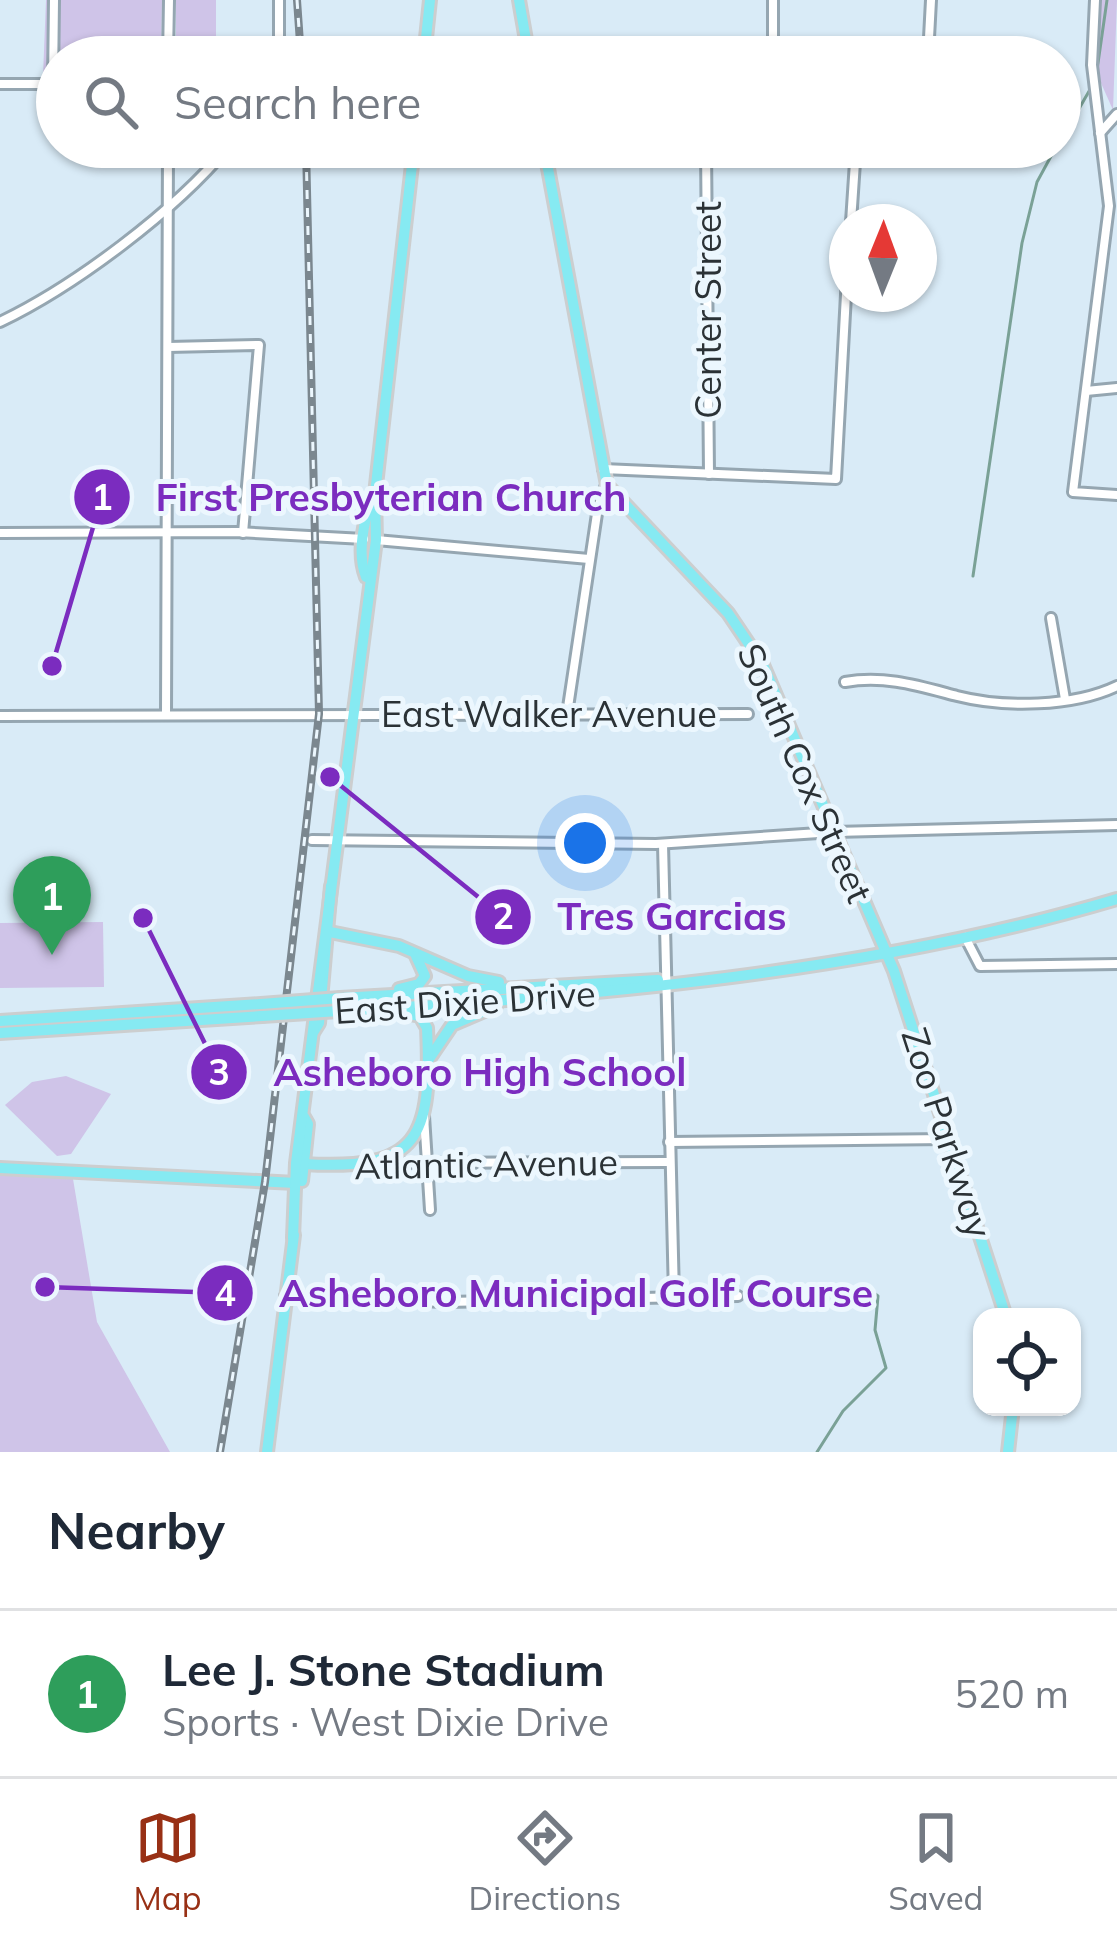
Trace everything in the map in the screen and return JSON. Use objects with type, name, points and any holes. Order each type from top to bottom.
[{"type":"main road","points":[[426,36],[430,0]]},
{"type":"main road","points":[[519,0],[525,36]]},
{"type":"main road","points":[[293,1238],[412,168]]},
{"type":"main road","name":"South Cox Street","points":[[548,168],[607,484],[728,613],[755,650],[885,951]]},
{"type":"main road","points":[[314,1031],[320,1023],[331,886]]},
{"type":"main road","name":"East Dixie Drive","points":[[261,1010],[520,986],[668,980],[965,937],[1117,899]]},
{"type":"main road","points":[[330,932],[411,951],[467,976],[520,986]]},
{"type":"main road","points":[[380,997],[423,978],[425,968],[411,951]]},
{"type":"main road","name":"Zoo Parkway","points":[[885,951],[1003,1308]]},
{"type":"main road","name":"East Dixie Drive","points":[[339,1005],[371,1009],[634,990],[668,980]]},
{"type":"main road","points":[[427,1065],[452,1025],[528,998]]},
{"type":"main road","points":[[371,1009],[424,1020],[427,1065],[424,1115],[408,1145],[381,1163]]},
{"type":"main road","points":[[0,1021],[261,1010]]},
{"type":"main road","points":[[0,1033],[261,1010]]},
{"type":"main road","points":[[267,1452],[304,1164],[308,1124],[304,1117]]},
{"type":"main road","name":"Atlantic Avenue","points":[[304,1164],[381,1163]]},
{"type":"main road","points":[[0,1168],[296,1184]]},
{"type":"main road","points":[[1008,1452],[1012,1416]]},
{"type":"street","points":[[54,0],[54,36]]},
{"type":"street","points":[[169,0],[169,36]]},
{"type":"street","points":[[279,0],[279,36]]},
{"type":"street","points":[[772,0],[773,36]]},
{"type":"street","points":[[929,36],[932,0]]},
{"type":"street","points":[[1095,0],[1092,65],[1109,206],[1072,492],[1117,495]]},
{"type":"street","points":[[0,84],[36,84]]},
{"type":"street","points":[[1100,133],[1117,114]]},
{"type":"street","points":[[166,715],[168,168]]},
{"type":"street","points":[[0,322],[39,303],[205,168]]},
{"type":"street","name":"Center Street","points":[[706,168],[709,474]]},
{"type":"street","points":[[852,204],[855,168]]},
{"type":"street","points":[[602,469],[836,479],[845,312]]},
{"type":"street","points":[[168,347],[259,345],[243,532]]},
{"type":"street","points":[[1086,391],[1117,388]]},
{"type":"street","points":[[567,714],[590,559],[607,484]]},
{"type":"street","points":[[0,533],[243,532],[590,559]]},
{"type":"street","points":[[1052,618],[1065,699]]},
{"type":"street","points":[[845,682],[902,681],[978,700],[1065,699],[1117,686]]},
{"type":"street","name":"East Walker Avenue","points":[[0,716],[748,714]]},
{"type":"street","points":[[312,840],[663,844],[834,832],[1117,825]]},
{"type":"street","points":[[663,844],[674,1296]]},
{"type":"street","points":[[965,937],[980,967],[1117,964]]},
{"type":"street","points":[[424,1115],[430,1210]]},
{"type":"street","name":"Atlantic Avenue","points":[[669,1142],[948,1139]]},
{"type":"street","name":"Atlantic Avenue","points":[[381,1163],[669,1162]]},
{"type":"street","points":[[284,1296],[433,1302],[737,1296]]},
{"type":"shaded area","points":[[46,0],[162,0],[161,36],[45,36]]},
{"type":"shaded area","points":[[176,0],[216,0],[216,36],[176,36]]},
{"type":"shaded area","points":[[1096,0],[1117,0],[1113,110],[1097,74]]},
{"type":"shaded area","points":[[103,922],[104,987],[0,988],[0,923]]},
{"type":"shaded area","points":[[66,1076],[111,1094],[71,1154],[57,1156],[5,1105],[32,1082]]},
{"type":"shaded area","points":[[0,1175],[73,1179],[97,1322],[170,1452],[0,1452]]},
{"type":"waterway","points":[[1096,77],[1107,0]]},
{"type":"waterway","points":[[1081,105],[1092,86]]},
{"type":"waterway","points":[[973,576],[1022,243],[1045,168]]},
{"type":"waterway","points":[[817,1452],[843,1411],[886,1368],[875,1330],[878,1296],[870,1290]]},
{"type":"railway","points":[[297,0],[300,36]]},
{"type":"railway","points":[[220,1452],[265,1182],[319,714],[306,168]]},
{"type":"place","name":"First Presbyterian Church","points":[[52,666]]},
{"type":"place","name":"Tres Garcias","points":[[330,777]]},
{"type":"place","name":"Asheboro High School","points":[[143,918]]},
{"type":"place","name":"Lee J. Stone Stadium","points":[[52,955]]},
{"type":"place","name":"Asheboro Municipal Golf Course","points":[[45,1287]]}]
